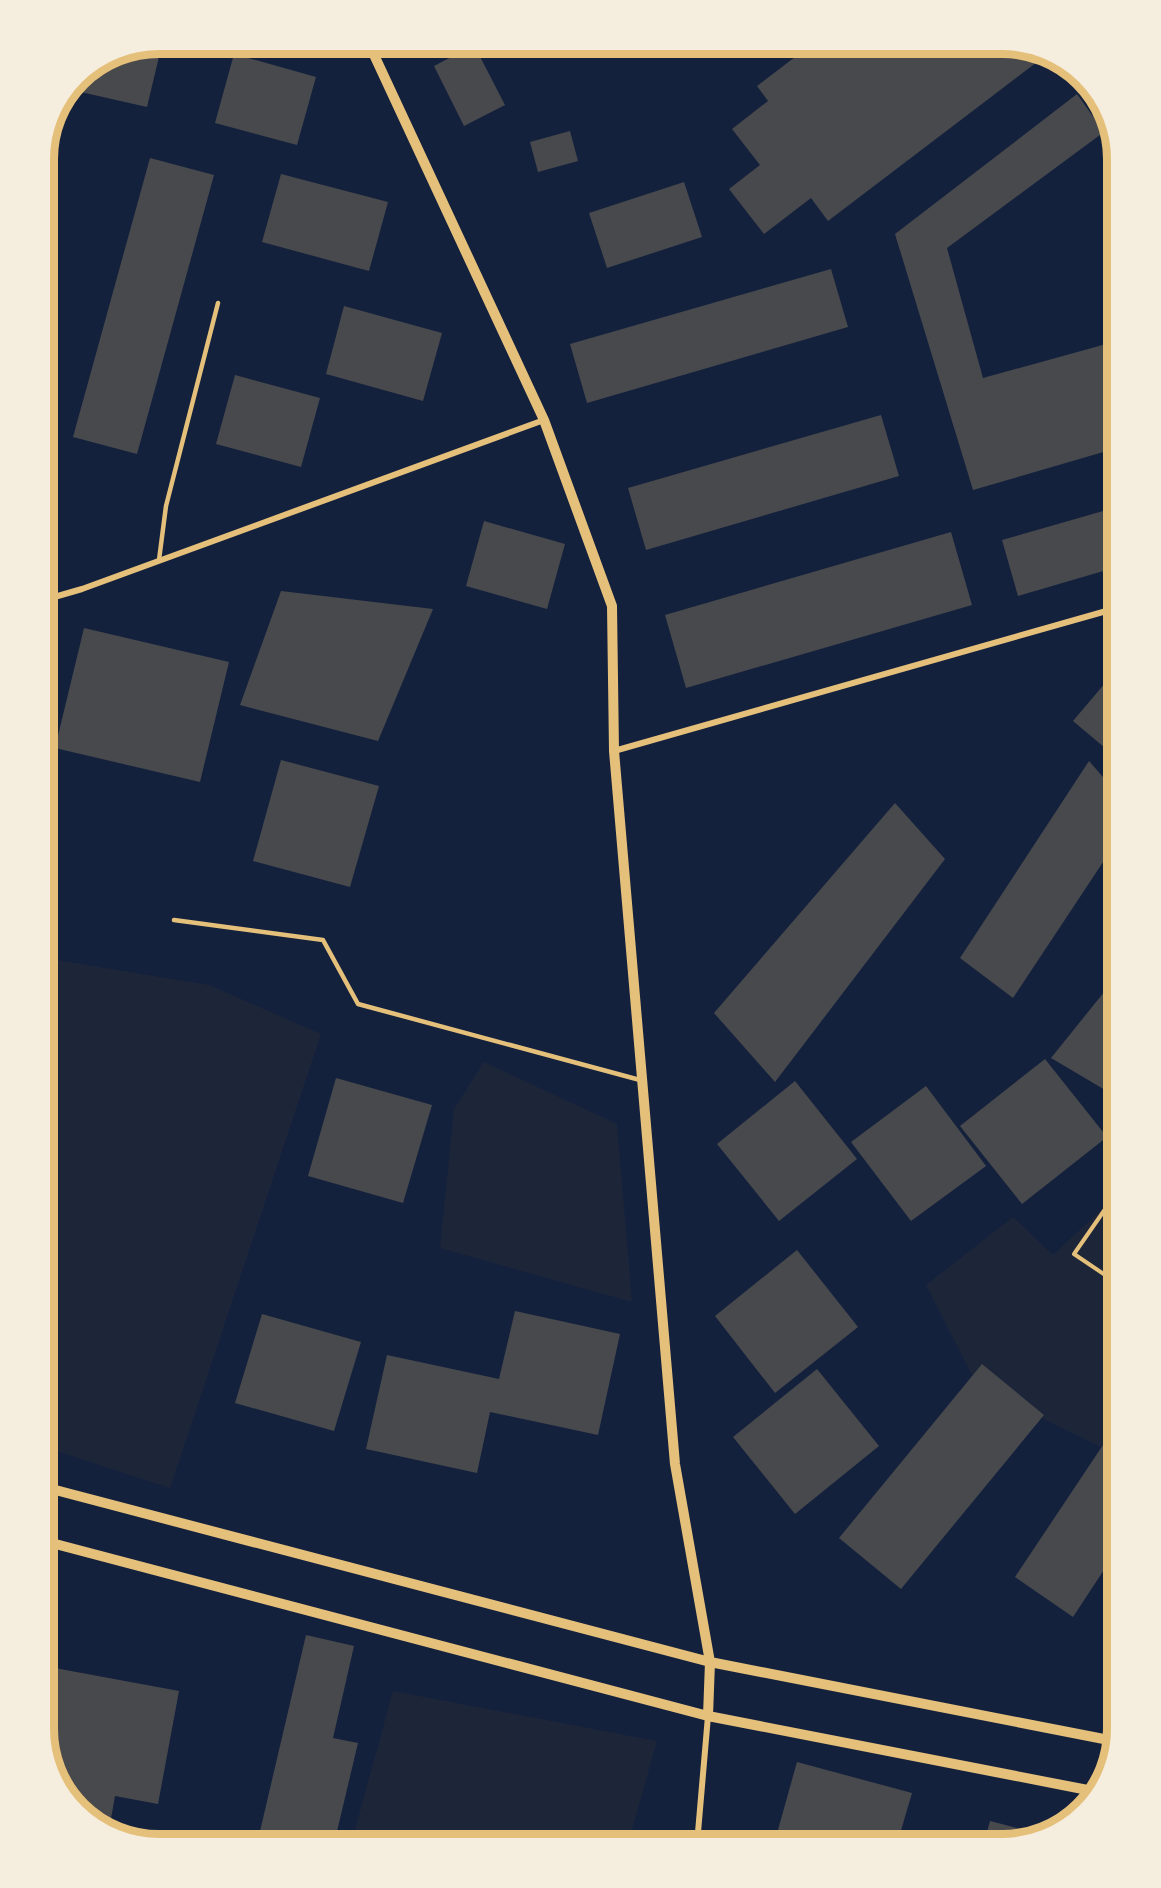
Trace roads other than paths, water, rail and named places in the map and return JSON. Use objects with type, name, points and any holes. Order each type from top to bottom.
[{"type":"street","points":[[374,54],[544,420],[612,606],[614,751],[675,1464],[710,1662],[708,1716],[698,1834]]},
{"type":"street","points":[[54,597],[544,420]]},
{"type":"street","points":[[614,751],[1107,611]]},
{"type":"street","points":[[54,1490],[710,1662],[1106,1739]]},
{"type":"street","points":[[54,1544],[708,1716],[1087,1790]]},
{"type":"lane","points":[[159,560],[166,506],[218,303]]},
{"type":"lane","points":[[174,920],[324,940],[358,1004],[643,1081]]}]
